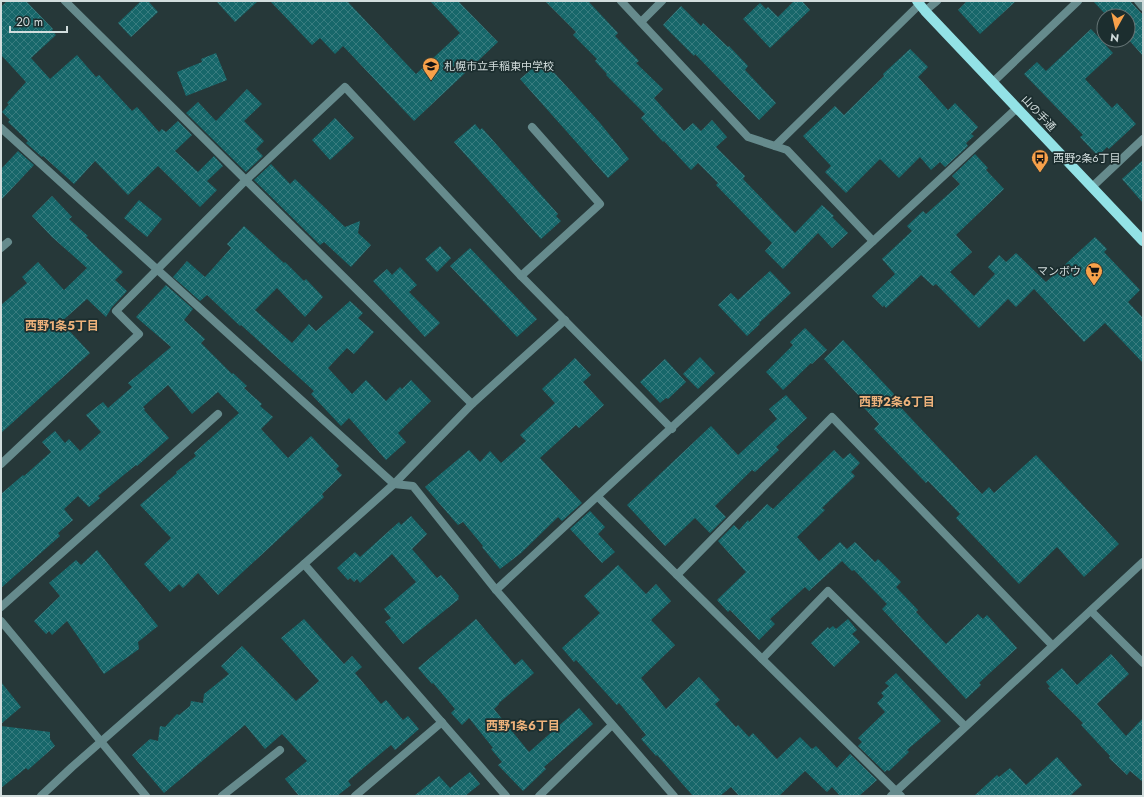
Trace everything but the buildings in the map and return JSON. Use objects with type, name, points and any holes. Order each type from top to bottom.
[{"type":"main road","name":"山の手通","points":[[921,5],[1143,241]]},
{"type":"street","points":[[65,1],[472,404]]},
{"type":"street","points":[[621,1],[748,137],[787,150],[873,241]]},
{"type":"street","points":[[641,22],[662,1]]},
{"type":"street","points":[[775,146],[921,5],[938,1]]},
{"type":"street","points":[[993,82],[1078,1]]},
{"type":"street","points":[[1138,1],[1143,7]]},
{"type":"street","points":[[1,464],[139,334],[116,311],[246,180],[345,87],[521,276],[672,429]]},
{"type":"street","points":[[496,590],[672,429],[1017,108]]},
{"type":"street","points":[[521,276],[600,204],[532,127]]},
{"type":"street","points":[[1,128],[394,484],[413,486],[496,590],[669,794]]},
{"type":"street","points":[[1092,187],[1143,139]]},
{"type":"street","points":[[1,248],[8,242]]},
{"type":"street","points":[[41,796],[394,484],[472,404],[565,320]]},
{"type":"street","points":[[1,608],[218,414]]},
{"type":"street","points":[[677,575],[832,417],[1052,645]]},
{"type":"street","points":[[598,497],[896,794],[965,726],[1143,562]]},
{"type":"street","points":[[304,564],[506,796]]},
{"type":"street","points":[[762,659],[828,592],[965,726]]},
{"type":"street","points":[[1091,611],[1143,663]]},
{"type":"street","points":[[1,621],[146,796]]},
{"type":"street","points":[[355,796],[442,722]]},
{"type":"street","points":[[539,796],[612,725]]},
{"type":"street","points":[[222,796],[280,750]]},
{"type":"place","name":"札幌市立手稲東中学校","points":[[431,81]]},
{"type":"place","name":"西野2条6丁目","points":[[1040,173]]},
{"type":"place","name":"マンボウ","points":[[1094,286]]},
{"type":"district","name":"西野1条5丁目","points":[[62,326]]},
{"type":"district","name":"西野2条6丁目","points":[[897,402]]},
{"type":"district","name":"西野1条6丁目","points":[[523,726]]}]
